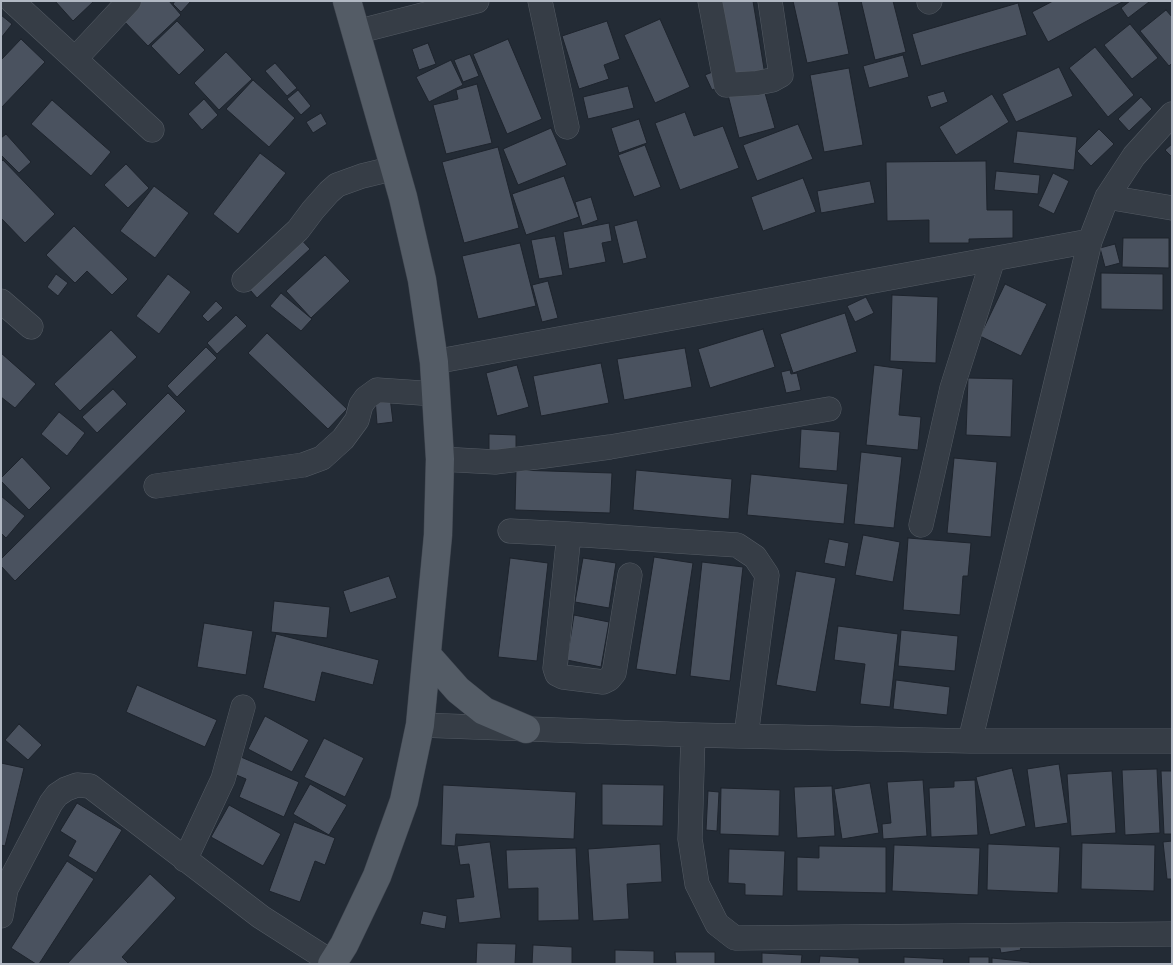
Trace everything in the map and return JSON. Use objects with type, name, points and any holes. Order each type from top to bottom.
[{"type":"main road","points":[[333,963],[377,876],[404,801],[420,725],[438,535],[440,459],[434,362],[422,280],[403,197],[347,1]]},
{"type":"main road","points":[[427,655],[458,690],[484,710],[526,729]]},
{"type":"street","points":[[12,1],[152,130]]},
{"type":"street","points":[[75,59],[129,1]]},
{"type":"street","points":[[356,32],[444,5],[477,1]]},
{"type":"street","points":[[540,1],[567,128]]},
{"type":"street","points":[[710,1],[726,84],[757,83],[772,80],[781,75],[770,1]]},
{"type":"street","points":[[970,741],[1090,241],[1107,198],[1134,156],[1172,114]]},
{"type":"street","points":[[244,280],[298,230],[313,210],[337,185],[362,176],[395,168]]},
{"type":"street","points":[[1107,198],[1172,208]]},
{"type":"street","points":[[434,362],[1090,241]]},
{"type":"street","points":[[921,526],[952,388],[992,259]]},
{"type":"street","points":[[1,301],[31,327]]},
{"type":"street","points":[[156,486],[303,465],[322,458],[343,439],[358,420],[361,405],[366,398],[377,390],[436,394]]},
{"type":"street","points":[[440,459],[495,462],[544,456],[610,447],[829,409]]},
{"type":"street","points":[[510,531],[737,545],[755,557],[767,575],[746,736]]},
{"type":"street","points":[[569,534],[555,668],[557,674],[563,677],[603,682],[614,673],[630,575]]},
{"type":"street","points":[[186,860],[223,778],[243,707]]},
{"type":"street","points":[[420,725],[693,735],[970,741],[1172,741]]},
{"type":"street","points":[[693,735],[690,839],[697,884],[717,924],[735,938],[1172,934]]},
{"type":"street","points":[[1,916],[4,889],[51,803],[57,795],[66,789],[77,785],[90,786],[261,917],[333,963]]},
{"type":"building","points":[[55,1],[94,1],[73,21]]},
{"type":"building","points":[[139,1],[169,1],[181,15],[148,46],[121,18]]},
{"type":"building","points":[[175,1],[191,1],[181,12],[173,4]]},
{"type":"building","points":[[714,1],[753,1],[765,75],[728,81]]},
{"type":"building","points":[[793,1],[838,1],[849,54],[807,63]]},
{"type":"building","points":[[861,1],[893,1],[906,52],[875,60]]},
{"type":"building","points":[[1053,1],[1124,1],[1048,42],[1032,12]]},
{"type":"building","points":[[1130,1],[1149,2],[1128,18],[1121,8]]},
{"type":"building","points":[[1018,3],[1027,35],[921,66],[912,34]]},
{"type":"building","points":[[1166,10],[1172,17],[1172,63],[1169,66],[1140,31]]},
{"type":"building","points":[[1,15],[12,24],[1,38]]},
{"type":"building","points":[[660,19],[690,87],[655,103],[624,35]]},
{"type":"building","points":[[177,21],[205,50],[179,75],[151,46]]},
{"type":"building","points":[[607,21],[620,59],[604,65],[609,79],[579,89],[562,36]]},
{"type":"building","points":[[1130,24],[1158,58],[1132,79],[1104,45]]},
{"type":"building","points":[[21,39],[45,62],[1,108],[1,60]]},
{"type":"building","points":[[508,39],[542,119],[507,134],[473,54]]},
{"type":"building","points":[[428,43],[436,64],[419,70],[412,49]]},
{"type":"building","points":[[1095,47],[1134,95],[1108,117],[1069,68]]},
{"type":"building","points":[[226,52],[252,79],[219,110],[194,83]]},
{"type":"building","points":[[470,54],[479,76],[463,82],[454,60]]},
{"type":"building","points":[[903,55],[909,77],[869,88],[863,66]]},
{"type":"building","points":[[451,60],[463,85],[429,102],[416,77]]},
{"type":"building","points":[[275,63],[297,88],[287,96],[265,71]]},
{"type":"building","points":[[1059,67],[1073,96],[1016,122],[1002,94]]},
{"type":"building","points":[[849,68],[863,145],[824,152],[810,75]]},
{"type":"building","points":[[720,69],[726,84],[712,90],[705,75]]},
{"type":"building","points":[[253,80],[295,118],[269,147],[226,109]]},
{"type":"building","points":[[477,84],[492,143],[446,154],[433,105],[458,99],[456,90]]},
{"type":"building","points":[[628,86],[634,108],[588,119],[583,97]]},
{"type":"building","points":[[763,86],[775,128],[739,138],[728,95]]},
{"type":"building","points":[[298,90],[311,106],[301,115],[287,99]]},
{"type":"building","points":[[944,91],[948,102],[931,108],[927,96]]},
{"type":"building","points":[[992,94],[1009,122],[956,155],[939,127]]},
{"type":"building","points":[[1141,97],[1152,109],[1129,131],[1118,119]]},
{"type":"building","points":[[204,99],[218,115],[202,130],[188,114]]},
{"type":"building","points":[[52,100],[111,152],[91,176],[31,124]]},
{"type":"building","points":[[685,112],[694,136],[723,126],[739,168],[680,190],[655,123]]},
{"type":"building","points":[[321,113],[327,124],[313,133],[306,122]]},
{"type":"building","points":[[639,119],[647,143],[619,153],[611,128]]},
{"type":"building","points":[[798,124],[813,159],[757,181],[743,145]]},
{"type":"building","points":[[551,128],[567,165],[518,185],[503,149]]},
{"type":"building","points":[[1099,129],[1114,144],[1091,166],[1077,151]]},
{"type":"building","points":[[1017,131],[1077,137],[1074,170],[1013,163]]},
{"type":"building","points":[[6,134],[31,162],[19,173],[1,155],[1,138]]},
{"type":"building","points":[[1172,144],[1172,157],[1165,150]]},
{"type":"building","points":[[645,145],[661,187],[634,197],[618,155]]},
{"type":"building","points":[[498,147],[519,228],[464,243],[442,162]]},
{"type":"building","points":[[260,153],[286,173],[238,234],[213,214]]},
{"type":"building","points":[[3,160],[55,214],[25,243],[1,218],[1,162]]},
{"type":"building","points":[[986,161],[987,210],[1013,210],[1013,238],[969,239],[969,243],[929,243],[929,220],[887,221],[886,162]]},
{"type":"building","points":[[126,164],[149,188],[128,208],[104,185]]},
{"type":"building","points":[[996,171],[1040,175],[1038,194],[994,190]]},
{"type":"building","points":[[1053,173],[1069,181],[1054,214],[1038,206]]},
{"type":"building","points":[[564,176],[579,217],[526,235],[512,194]]},
{"type":"building","points":[[803,178],[816,212],[763,231],[751,197]]},
{"type":"building","points":[[870,181],[875,203],[821,213],[817,191]]},
{"type":"building","points":[[154,186],[189,213],[155,258],[120,231]]},
{"type":"building","points":[[591,197],[598,220],[582,226],[575,202]]},
{"type":"building","points":[[637,220],[647,258],[623,264],[614,226]]},
{"type":"building","points":[[609,223],[612,241],[602,243],[606,262],[569,269],[563,232]]},
{"type":"building","points":[[74,226],[128,279],[112,295],[87,271],[75,283],[46,255]]},
{"type":"building","points":[[298,236],[310,249],[257,298],[245,284]]},
{"type":"building","points":[[555,236],[563,275],[539,279],[531,240]]},
{"type":"building","points":[[1123,238],[1169,238],[1169,268],[1122,267]]},
{"type":"building","points":[[520,243],[536,306],[478,319],[462,256]]},
{"type":"building","points":[[1115,244],[1120,263],[1105,267],[1100,248]]},
{"type":"building","points":[[325,255],[350,281],[311,318],[286,291]]},
{"type":"building","points":[[1101,273],[1163,274],[1163,310],[1101,309]]},
{"type":"building","points":[[56,274],[68,283],[58,296],[47,287]]},
{"type":"building","points":[[168,274],[191,292],[159,334],[136,316]]},
{"type":"building","points":[[548,281],[558,318],[542,322],[532,285]]},
{"type":"building","points":[[1005,284],[1047,304],[1021,356],[980,336]]},
{"type":"building","points":[[281,293],[312,319],[301,331],[270,306]]},
{"type":"building","points":[[892,295],[938,297],[936,363],[890,361]]},
{"type":"building","points":[[866,297],[874,313],[855,322],[847,306]]},
{"type":"building","points":[[216,301],[223,308],[208,322],[202,316]]},
{"type":"building","points":[[845,313],[857,352],[793,373],[780,334]]},
{"type":"building","points":[[236,315],[247,326],[217,354],[207,343]]},
{"type":"building","points":[[763,329],[775,367],[710,388],[698,349]]},
{"type":"building","points":[[111,330],[137,357],[80,411],[54,384]]},
{"type":"building","points":[[267,333],[347,409],[328,429],[248,353]]},
{"type":"building","points":[[206,347],[217,358],[177,397],[167,386]]},
{"type":"building","points":[[685,348],[692,387],[624,400],[617,359]]},
{"type":"building","points":[[1,353],[36,384],[15,408],[1,397]]},
{"type":"building","points":[[601,363],[609,403],[541,416],[533,376]]},
{"type":"building","points":[[517,365],[529,407],[497,416],[486,373]]},
{"type":"building","points":[[874,365],[903,369],[899,415],[921,417],[918,450],[866,445]]},
{"type":"building","points":[[790,370],[791,374],[797,373],[801,390],[786,393],[781,372]]},
{"type":"building","points":[[968,378],[1013,379],[1011,437],[966,435]]},
{"type":"building","points":[[113,389],[127,404],[97,433],[82,417]]},
{"type":"building","points":[[168,393],[186,411],[15,581],[1,566],[1,559]]},
{"type":"building","points":[[390,397],[393,422],[377,424],[375,398]]},
{"type":"building","points":[[59,412],[85,433],[67,456],[41,434]]},
{"type":"building","points":[[801,429],[840,432],[837,471],[799,468]]},
{"type":"building","points":[[489,434],[516,435],[516,451],[489,450]]},
{"type":"building","points":[[861,452],[902,457],[894,528],[854,524]]},
{"type":"building","points":[[22,457],[51,488],[29,510],[1,481],[1,478]]},
{"type":"building","points":[[954,458],[997,462],[991,537],[947,533]]},
{"type":"building","points":[[516,470],[612,473],[610,513],[515,510]]},
{"type":"building","points":[[636,470],[732,479],[729,519],[633,510]]},
{"type":"building","points":[[751,474],[848,484],[844,524],[747,515]]},
{"type":"building","points":[[1,496],[25,516],[6,538],[1,533]]},
{"type":"building","points":[[863,535],[900,542],[893,582],[855,575]]},
{"type":"building","points":[[908,538],[971,543],[968,576],[963,576],[960,615],[903,610]]},
{"type":"building","points":[[829,539],[849,543],[845,567],[824,563]]},
{"type":"building","points":[[654,557],[693,563],[676,675],[636,669]]},
{"type":"building","points":[[510,558],[548,563],[537,661],[498,657]]},
{"type":"building","points":[[583,558],[616,563],[609,608],[575,602]]},
{"type":"building","points":[[702,562],[743,567],[730,681],[690,676]]},
{"type":"building","points":[[796,571],[836,578],[816,692],[776,685]]},
{"type":"building","points":[[389,576],[397,598],[350,613],[343,591]]},
{"type":"building","points":[[274,601],[330,607],[327,638],[271,632]]},
{"type":"building","points":[[574,615],[609,622],[601,667],[567,660]]},
{"type":"building","points":[[204,623],[253,631],[246,675],[197,667]]},
{"type":"building","points":[[838,626],[898,634],[890,707],[860,704],[865,664],[834,660]]},
{"type":"building","points":[[901,630],[958,636],[955,671],[898,666]]},
{"type":"building","points":[[276,634],[379,660],[373,685],[322,672],[315,702],[263,688]]},
{"type":"building","points":[[896,680],[950,687],[947,715],[893,709]]},
{"type":"building","points":[[137,685],[217,720],[205,747],[126,712]]},
{"type":"building","points":[[265,716],[309,740],[292,772],[248,749]]},
{"type":"building","points":[[19,724],[42,745],[28,760],[5,740]]},
{"type":"building","points":[[324,738],[364,758],[345,797],[304,777]]},
{"type":"building","points":[[241,757],[299,782],[284,817],[239,797],[246,779],[234,774]]},
{"type":"building","points":[[1,763],[24,768],[5,846],[1,845]]},
{"type":"building","points":[[1059,764],[1068,823],[1035,828],[1027,769]]},
{"type":"building","points":[[1012,768],[1026,826],[990,835],[976,777]]},
{"type":"building","points":[[1157,769],[1160,833],[1125,835],[1122,770]]},
{"type":"building","points":[[1112,771],[1116,833],[1071,836],[1067,774]]},
{"type":"building","points":[[1161,771],[1172,771],[1172,834],[1164,834]]},
{"type":"building","points":[[923,780],[927,836],[883,839],[882,824],[891,823],[887,782]]},
{"type":"building","points":[[975,780],[978,835],[931,837],[929,788],[954,787],[954,781]]},
{"type":"building","points":[[870,783],[879,833],[842,839],[834,789]]},
{"type":"building","points":[[310,784],[347,805],[329,835],[293,814]]},
{"type":"building","points":[[602,784],[664,785],[663,826],[602,825]]},
{"type":"building","points":[[443,785],[576,792],[574,839],[456,834],[455,846],[441,845]]},
{"type":"building","points":[[832,786],[835,836],[797,838],[794,787]]},
{"type":"building","points":[[721,788],[780,790],[779,836],[720,834]]},
{"type":"building","points":[[708,791],[719,792],[717,831],[706,830]]},
{"type":"building","points":[[77,803],[122,830],[96,873],[68,856],[76,841],[60,831]]},
{"type":"building","points":[[229,805],[281,834],[263,866],[211,837]]},
{"type":"building","points":[[294,822],[335,838],[325,865],[315,861],[300,902],[269,891]]},
{"type":"building","points":[[1172,841],[1172,879],[1167,879],[1163,842]]},
{"type":"building","points":[[490,842],[501,918],[459,923],[456,899],[474,897],[469,864],[460,865],[457,846]]},
{"type":"building","points":[[1082,843],[1155,845],[1154,891],[1081,889]]},
{"type":"building","points":[[660,844],[662,882],[627,884],[629,919],[593,921],[588,849]]},
{"type":"building","points":[[988,844],[1060,847],[1058,893],[987,890]]},
{"type":"building","points":[[894,845],[980,848],[978,895],[892,891]]},
{"type":"building","points":[[819,846],[886,847],[886,893],[797,891],[797,857],[819,858]]},
{"type":"building","points":[[576,848],[579,920],[538,921],[538,888],[508,889],[506,850]]},
{"type":"building","points":[[729,849],[785,851],[783,896],[745,895],[745,884],[728,883]]},
{"type":"building","points":[[67,861],[94,879],[39,964],[36,964],[11,948]]},
{"type":"building","points":[[150,874],[176,898],[122,957],[129,964],[67,964]]},
{"type":"building","points":[[423,911],[447,916],[445,929],[420,924]]},
{"type":"building","points":[[1019,940],[1021,950],[1001,953],[999,944]]},
{"type":"building","points":[[477,943],[516,944],[515,964],[476,964]]},
{"type":"building","points":[[533,945],[572,947],[572,964],[532,964]]},
{"type":"building","points":[[615,950],[654,951],[654,964],[615,964]]},
{"type":"building","points":[[675,952],[715,952],[715,964],[676,964]]},
{"type":"building","points":[[762,953],[802,955],[801,964],[762,964]]},
{"type":"building","points":[[820,956],[859,958],[859,964],[819,964]]},
{"type":"building","points":[[904,957],[944,959],[943,964],[904,964]]},
{"type":"building","points":[[969,957],[989,957],[989,964],[969,964]]},
{"type":"building","points":[[992,958],[1030,962],[1030,964],[992,964]]}]
